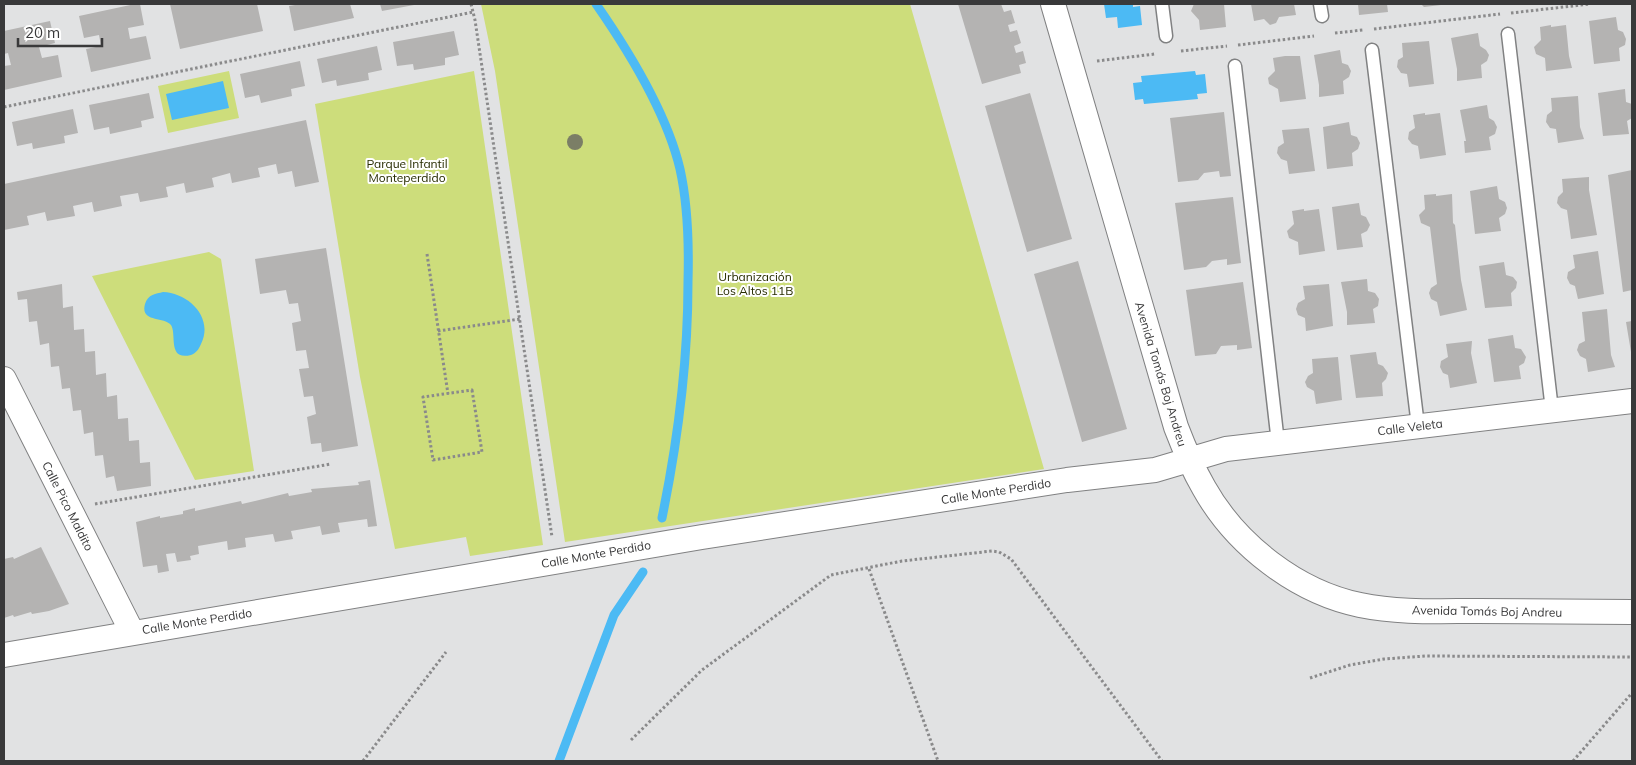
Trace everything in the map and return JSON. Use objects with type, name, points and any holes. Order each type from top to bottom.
[{"type":"street","name":"Avenida Tomás Boj Andreu","points":[[1052,4],[1165,392],[1189,460],[1205,490],[1243,539],[1267,561],[1299,581],[1332,596],[1359,605],[1389,610],[1632,612]]},
{"type":"street","name":"Calle Pico Maldito","points":[[4,379],[132,632]]},
{"type":"street","name":"Calle Veleta","points":[[1189,460],[1226,449],[1632,401]]},
{"type":"street","name":"Calle Monte Perdido","points":[[4,655],[664,543],[1067,480],[1155,470],[1189,460]]},
{"type":"lane","points":[[1162,4],[1166,36]]},
{"type":"lane","points":[[1508,34],[1552,410]]},
{"type":"lane","points":[[1372,50],[1418,426]]},
{"type":"lane","points":[[1235,66],[1278,443]]},
{"type":"path","points":[[471,4],[553,539]]},
{"type":"path","points":[[1334,33],[1590,4]]},
{"type":"path","points":[[4,108],[473,12]]},
{"type":"path","points":[[1177,52],[1315,36]]},
{"type":"path","points":[[1097,61],[1158,54]]},
{"type":"path","points":[[427,254],[448,394]]},
{"type":"path","points":[[438,332],[520,319]]},
{"type":"path","points":[[472,390],[482,452],[433,460],[423,398],[448,394],[472,390]]},
{"type":"path","points":[[91,505],[331,464]]},
{"type":"path","points":[[631,740],[702,670],[831,576],[902,561],[992,551],[1006,555],[1162,761]]},
{"type":"path","points":[[868,569],[938,761]]},
{"type":"path","points":[[363,761],[446,652]]},
{"type":"path","points":[[1310,678],[1350,665],[1384,659],[1425,656],[1632,657]]},
{"type":"path","points":[[1573,761],[1632,693]]},
{"type":"green space","name":"Urbanización Los Altos 11B","points":[[481,4],[910,4],[1044,469],[565,542],[495,71]]},
{"type":"green space","points":[[229,71],[239,118],[168,133],[158,86]]},
{"type":"green space","name":"Parque Infantil Monteperdido","points":[[474,71],[543,545],[470,556],[466,537],[395,549],[360,377],[315,104]]},
{"type":"green space","points":[[209,252],[221,259],[254,471],[195,480],[92,276]]},
{"type":"water","points":[[1104,4],[1133,4],[1133,7],[1140,6],[1142,25],[1118,28],[1117,17],[1106,18]]},
{"type":"water","points":[[1195,71],[1196,75],[1205,74],[1207,93],[1197,94],[1198,99],[1144,104],[1143,99],[1135,100],[1133,83],[1142,82],[1141,76]]},
{"type":"water","points":[[223,81],[229,108],[172,120],[166,94]]},
{"type":"water","points":[[163,292],[173,293],[182,297],[190,302],[202,316],[204,334],[198,349],[191,355],[183,356],[176,351],[171,325],[149,317],[144,310],[148,298]]},
{"type":"building","points":[[140,4],[144,25],[128,28],[130,39],[146,36],[151,59],[91,72],[86,49],[101,46],[99,35],[84,38],[79,16]]},
{"type":"building","points":[[170,4],[257,4],[263,31],[180,49]]},
{"type":"building","points":[[301,4],[350,4],[354,18],[294,31],[289,6]]},
{"type":"building","points":[[380,4],[414,4],[414,5],[382,11]]},
{"type":"building","points":[[958,4],[1001,4],[1004,12],[1011,10],[1015,23],[1008,25],[1010,32],[1017,30],[1021,43],[1014,46],[1016,53],[1023,51],[1026,63],[1019,65],[1021,73],[982,84]]},
{"type":"building","points":[[1194,4],[1224,4],[1226,27],[1200,30],[1199,20],[1191,11]]},
{"type":"building","points":[[1251,4],[1294,4],[1296,15],[1279,17],[1276,23],[1270,25],[1264,19],[1254,21]]},
{"type":"building","points":[[1358,4],[1387,4],[1388,12],[1359,15]]},
{"type":"building","points":[[1421,4],[1441,4],[1441,5],[1424,7]]},
{"type":"building","points":[[1616,17],[1618,30],[1623,32],[1626,39],[1625,45],[1619,48],[1620,61],[1594,64],[1589,21]]},
{"type":"building","points":[[50,21],[55,43],[39,47],[42,58],[58,55],[62,77],[4,90],[4,66],[11,65],[8,53],[4,54],[4,31]]},
{"type":"building","points":[[1551,25],[1551,27],[1566,25],[1572,68],[1546,71],[1545,58],[1536,54],[1534,47],[1541,40],[1540,27]]},
{"type":"building","points":[[454,31],[459,55],[445,58],[445,65],[414,70],[413,64],[397,66],[393,42]]},
{"type":"building","points":[[1478,33],[1480,46],[1489,55],[1487,61],[1481,65],[1482,78],[1457,81],[1457,69],[1451,38]]},
{"type":"building","points":[[1429,41],[1434,84],[1409,87],[1407,74],[1401,73],[1397,67],[1398,60],[1403,57],[1402,43]]},
{"type":"building","points":[[377,46],[382,70],[368,73],[369,80],[337,86],[336,80],[322,83],[317,59]]},
{"type":"building","points":[[1340,50],[1342,63],[1348,65],[1351,71],[1349,77],[1343,81],[1344,94],[1319,97],[1314,55]]},
{"type":"building","points":[[1300,56],[1306,99],[1280,102],[1278,89],[1269,84],[1268,78],[1275,71],[1273,58]]},
{"type":"building","points":[[300,61],[305,86],[291,89],[292,96],[261,103],[259,95],[245,98],[240,74]]},
{"type":"building","points":[[1625,89],[1626,102],[1632,104],[1632,118],[1627,121],[1629,134],[1603,136],[1598,93]]},
{"type":"building","points":[[149,93],[154,118],[141,121],[142,127],[110,134],[109,127],[94,130],[89,105]]},
{"type":"building","points":[[1030,93],[1072,239],[1027,252],[985,106]]},
{"type":"building","points":[[1578,96],[1580,127],[1584,139],[1558,143],[1556,129],[1550,128],[1546,122],[1547,115],[1552,111],[1551,98]]},
{"type":"building","points":[[1487,105],[1489,118],[1494,121],[1497,127],[1495,134],[1489,137],[1491,150],[1465,153],[1464,141],[1466,141],[1460,110]]},
{"type":"building","points":[[73,109],[78,133],[64,136],[65,143],[33,149],[32,143],[17,146],[12,122]]},
{"type":"building","points":[[1224,112],[1231,176],[1220,177],[1219,171],[1204,173],[1198,180],[1178,182],[1170,118]]},
{"type":"building","points":[[1425,113],[1425,115],[1440,113],[1446,155],[1420,159],[1418,146],[1412,144],[1408,139],[1409,132],[1415,128],[1413,115]]},
{"type":"building","points":[[306,120],[319,182],[295,187],[292,171],[278,174],[276,164],[258,168],[260,177],[232,183],[230,173],[212,178],[214,187],[186,193],[184,183],[166,187],[168,197],[140,202],[138,193],[120,196],[122,206],[94,212],[92,202],[73,206],[75,216],[47,221],[45,212],[27,216],[29,225],[4,230],[4,184]]},
{"type":"building","points":[[1349,122],[1351,135],[1357,137],[1360,143],[1358,149],[1352,153],[1353,166],[1327,169],[1323,127]]},
{"type":"building","points":[[1309,128],[1315,171],[1289,174],[1287,161],[1281,159],[1277,153],[1278,147],[1284,143],[1282,130]]},
{"type":"building","points":[[1632,170],[1632,290],[1623,292],[1608,175]]},
{"type":"building","points":[[1589,177],[1589,190],[1597,235],[1571,239],[1567,210],[1561,208],[1557,203],[1558,197],[1563,192],[1562,179]]},
{"type":"building","points":[[1497,186],[1499,199],[1505,202],[1507,208],[1505,214],[1499,218],[1501,231],[1475,234],[1470,191]]},
{"type":"building","points":[[1436,194],[1436,196],[1452,194],[1453,223],[1455,225],[1461,280],[1467,310],[1440,316],[1437,302],[1431,299],[1429,293],[1431,288],[1437,284],[1430,227],[1421,223],[1419,215],[1425,209],[1424,195]]},
{"type":"building","points":[[1233,197],[1241,263],[1227,265],[1227,259],[1212,261],[1206,267],[1184,270],[1175,203]]},
{"type":"building","points":[[1359,203],[1361,215],[1366,217],[1370,225],[1367,231],[1361,234],[1363,247],[1337,250],[1332,207]]},
{"type":"building","points":[[1304,209],[1304,211],[1319,209],[1325,251],[1299,255],[1298,242],[1289,238],[1287,231],[1294,224],[1292,211]]},
{"type":"building","points":[[326,248],[358,446],[322,452],[321,443],[311,444],[307,417],[316,414],[313,396],[304,397],[299,369],[309,368],[306,350],[296,351],[292,323],[301,321],[298,303],[289,304],[286,290],[260,294],[255,259]]},
{"type":"building","points":[[1598,251],[1604,294],[1578,299],[1575,286],[1570,284],[1567,278],[1568,272],[1575,268],[1573,255]]},
{"type":"building","points":[[1078,261],[1127,429],[1082,442],[1034,274]]},
{"type":"building","points":[[1504,262],[1506,275],[1513,277],[1517,282],[1516,288],[1511,293],[1512,306],[1485,308],[1479,266]]},
{"type":"building","points":[[1367,279],[1368,291],[1375,293],[1379,299],[1378,306],[1373,309],[1375,323],[1347,325],[1347,312],[1341,282]]},
{"type":"building","points":[[1243,282],[1252,348],[1237,350],[1237,345],[1221,346],[1216,354],[1195,356],[1186,290]]},
{"type":"building","points":[[62,284],[63,308],[73,306],[74,330],[84,329],[85,352],[95,351],[96,375],[106,373],[107,397],[117,395],[118,419],[128,418],[129,441],[139,440],[140,463],[150,462],[151,486],[117,491],[114,476],[106,478],[103,455],[95,456],[93,432],[84,434],[81,410],[73,411],[70,388],[62,389],[59,366],[51,367],[49,343],[40,345],[37,321],[29,322],[27,299],[18,300],[17,292]]},
{"type":"building","points":[[1329,284],[1333,326],[1306,331],[1305,318],[1298,315],[1296,309],[1298,303],[1305,299],[1303,286]]},
{"type":"building","points":[[1607,309],[1611,355],[1615,367],[1588,372],[1586,359],[1580,356],[1577,350],[1579,344],[1585,341],[1582,312]]},
{"type":"building","points":[[1632,321],[1632,352],[1631,352],[1626,322]]},
{"type":"building","points":[[1513,335],[1515,348],[1521,349],[1526,357],[1524,363],[1519,366],[1521,379],[1494,382],[1488,339]]},
{"type":"building","points":[[1472,341],[1471,353],[1477,383],[1450,388],[1448,375],[1443,373],[1440,367],[1441,361],[1448,357],[1446,344]]},
{"type":"building","points":[[1376,352],[1378,364],[1383,366],[1388,373],[1382,383],[1383,396],[1356,398],[1350,355]]},
{"type":"building","points":[[1338,357],[1342,400],[1316,404],[1314,391],[1307,387],[1305,382],[1308,376],[1313,373],[1312,359]]},
{"type":"building","points":[[370,480],[377,526],[368,527],[367,519],[338,523],[340,532],[322,535],[320,526],[291,531],[293,539],[275,542],[273,534],[245,538],[246,547],[228,550],[227,541],[198,546],[199,554],[190,556],[191,560],[177,562],[175,553],[166,554],[169,571],[158,573],[157,565],[143,567],[136,522],[160,516],[160,518],[183,514],[183,511],[195,508],[195,511],[241,501],[242,504],[288,493],[289,496],[312,492],[311,489],[359,485],[358,482]]},
{"type":"building","points":[[41,547],[69,604],[49,611],[32,614],[31,612],[4,618],[4,559],[13,557],[14,559]]},
{"type":"waterway","points":[[596,4],[621,41],[645,83],[666,126],[680,169],[685,197],[688,254],[688,312],[684,371],[673,459],[662,518]]},
{"type":"waterway","points":[[559,761],[614,615],[643,572]]}]
